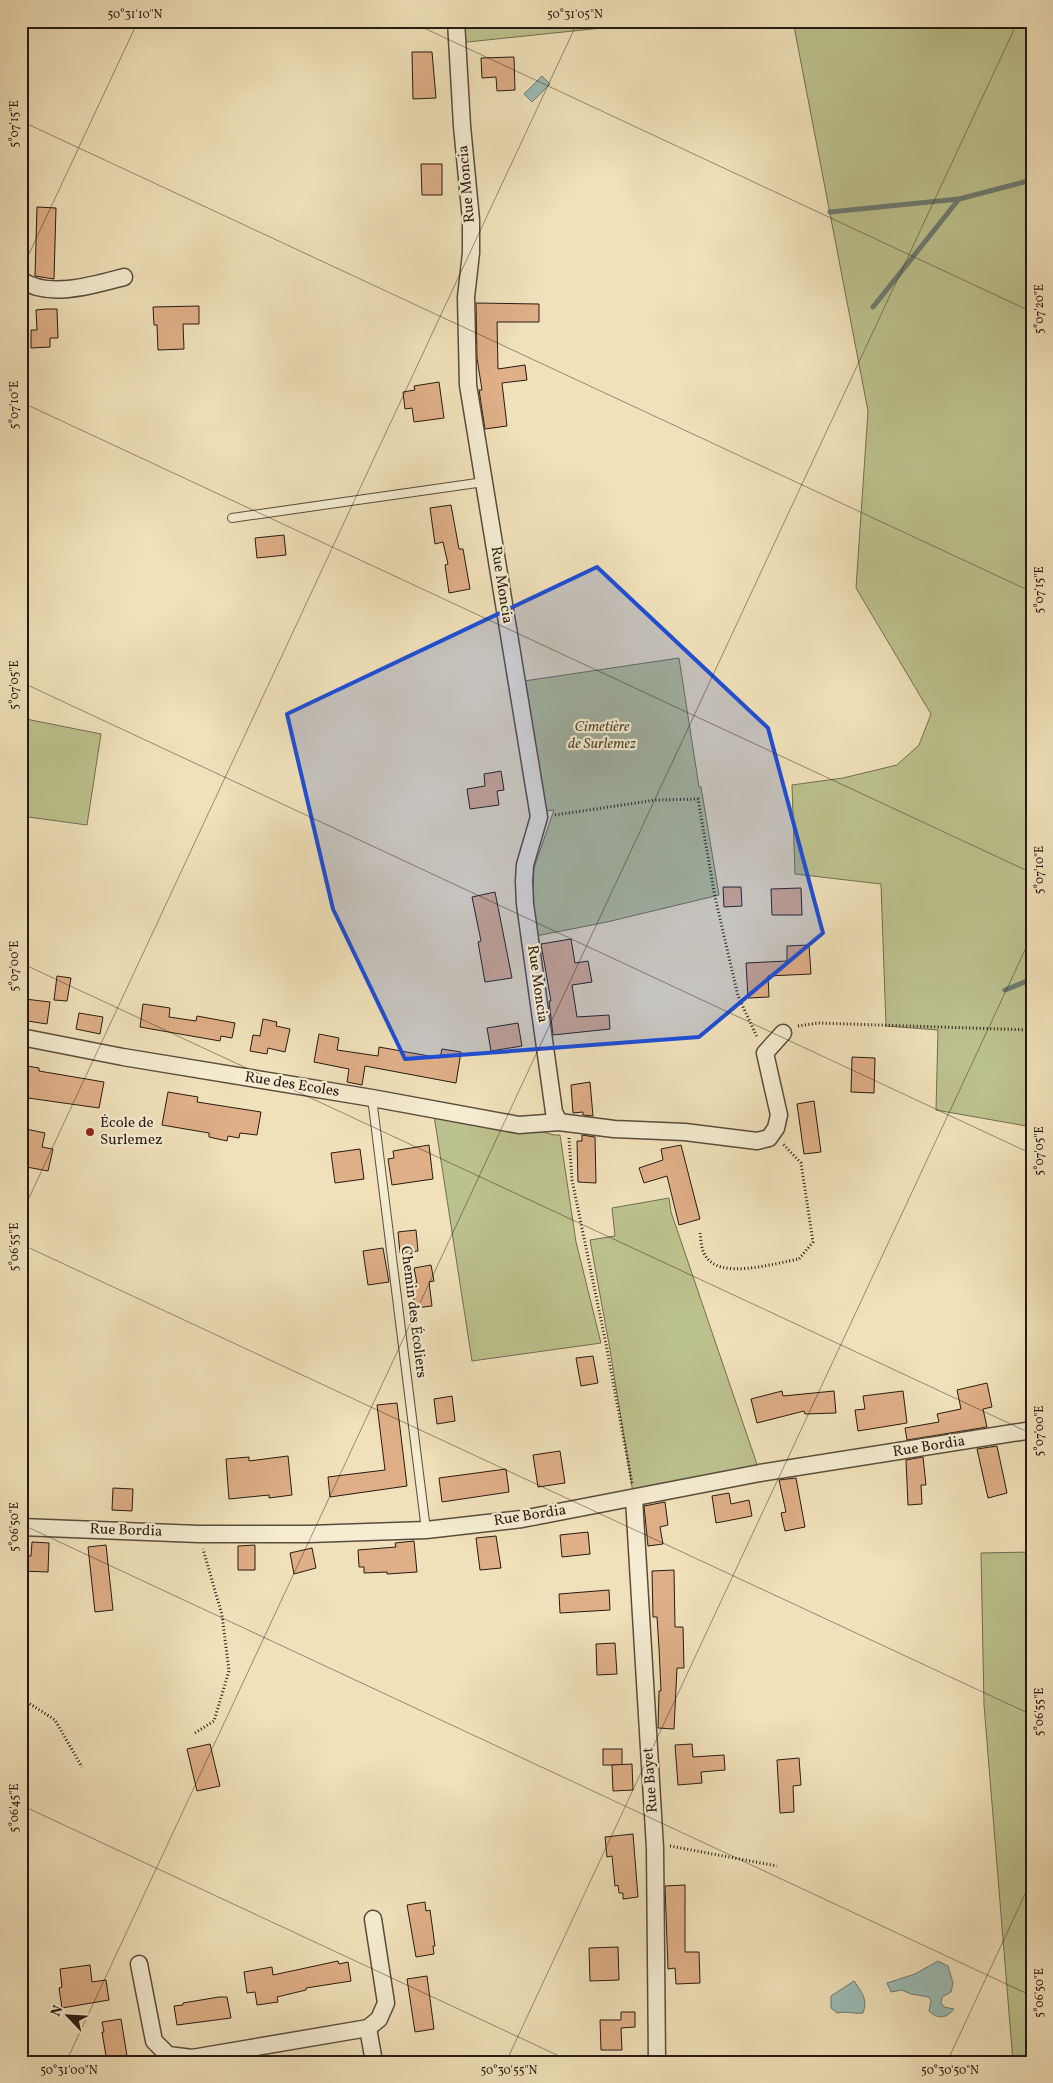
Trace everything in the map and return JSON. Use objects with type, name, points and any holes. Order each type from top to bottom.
[{"type":"street","name":"Rue Moncia","points":[[456,21],[462,126],[471,220],[471,253],[466,298],[468,385],[539,817],[525,865],[525,904],[554,1112],[562,1123]]},
{"type":"street","points":[[21,280],[31,287],[82,288],[124,277]]},
{"type":"street","points":[[562,1123],[614,1129],[685,1132],[757,1141],[769,1138],[776,1128],[779,1115],[765,1054],[783,1033]]},
{"type":"street","name":"Rue des Ecoles","points":[[21,1037],[123,1057],[372,1098],[519,1125],[562,1123]]},
{"type":"street","name":"Rue Bordia","points":[[21,1527],[199,1534],[309,1534],[426,1530],[522,1519],[634,1499],[760,1473],[1032,1430]]},
{"type":"street","name":"Rue Bayet","points":[[634,1499],[655,1843],[657,2062]]},
{"type":"street","points":[[139,1964],[154,2041],[168,2055],[192,2060],[368,2028],[379,2019],[386,2004],[373,1919]]},
{"type":"street","points":[[368,2028],[374,2062]]},
{"type":"lane","points":[[232,518],[484,482]]},
{"type":"lane","name":"Chemin des Écoliers","points":[[372,1098],[426,1530]]},
{"type":"path","points":[[539,817],[656,800],[698,799],[715,897],[738,996],[765,1054]]},
{"type":"path","points":[[783,1033],[793,1026],[815,1023],[1032,1030]]},
{"type":"path","points":[[562,1123],[570,1139],[572,1180],[606,1344],[634,1499]]},
{"type":"path","points":[[700,1232],[704,1254],[714,1266],[733,1270],[799,1259],[812,1242],[801,1163],[772,1134]]},
{"type":"path","points":[[195,1733],[214,1721],[229,1670],[222,1615],[199,1534]]},
{"type":"path","points":[[21,1698],[55,1720],[82,1767]]},
{"type":"path","points":[[655,1843],[777,1866]]},
{"type":"highlighted area","points":[[597,567],[768,728],[823,933],[699,1037],[405,1059],[333,909],[287,714]]},
{"type":"green space","points":[[456,21],[669,21],[458,43]]},
{"type":"green space","points":[[793,21],[1032,21],[1032,1127],[936,1110],[938,1030],[886,1026],[881,884],[795,874],[792,785],[843,778],[897,765],[919,745],[931,714],[856,588],[868,411]]},
{"type":"green space","name":"Cimetière de Surlemez","points":[[679,658],[699,787],[701,787],[719,895],[607,922],[531,937],[534,868],[554,810],[545,811],[524,681]]},
{"type":"green space","points":[[21,718],[101,734],[87,825],[21,816]]},
{"type":"green space","points":[[433,1109],[519,1125],[560,1135],[576,1242],[601,1343],[472,1361]]},
{"type":"green space","points":[[669,1198],[671,1212],[760,1473],[634,1499],[590,1240],[615,1236],[612,1208]]},
{"type":"green space","points":[[1032,1552],[1032,2062],[1013,2062],[984,1705],[981,1553]]},
{"type":"water","points":[[542,76],[550,84],[532,102],[524,94]]},
{"type":"water","points":[[938,1961],[948,1966],[953,1983],[951,1992],[942,1997],[941,2003],[944,2007],[954,2009],[945,2016],[939,2017],[929,2011],[931,2001],[929,1997],[911,1994],[902,1990],[891,1992],[887,1983],[915,1974]]},
{"type":"water","points":[[854,1981],[864,2000],[863,2013],[837,2013],[831,2008],[831,1996]]},
{"type":"building","points":[[412,52],[432,52],[436,98],[413,99]]},
{"type":"building","points":[[514,57],[515,90],[497,91],[496,77],[482,78],[481,58]]},
{"type":"building","points":[[421,164],[442,164],[442,195],[422,195]]},
{"type":"building","points":[[37,207],[56,208],[54,279],[35,276]]},
{"type":"building","points":[[476,303],[539,304],[539,322],[497,322],[498,369],[525,365],[527,380],[502,383],[507,426],[485,429],[479,390],[482,390],[477,358]]},
{"type":"building","points":[[199,306],[199,324],[183,324],[184,349],[158,350],[157,325],[154,325],[153,307]]},
{"type":"building","points":[[57,309],[58,338],[50,338],[50,347],[31,348],[31,330],[37,330],[36,310]]},
{"type":"building","points":[[439,382],[444,418],[414,422],[412,408],[405,409],[403,392],[415,390],[414,386]]},
{"type":"building","points":[[451,505],[459,549],[463,549],[470,589],[449,593],[445,565],[448,564],[443,542],[435,544],[430,508]]},
{"type":"building","points":[[284,535],[286,555],[257,558],[255,538]]},
{"type":"building","points":[[501,771],[504,790],[497,791],[499,805],[470,809],[467,789],[485,786],[484,774]]},
{"type":"building","points":[[723,887],[741,887],[742,906],[724,907]]},
{"type":"building","points":[[801,888],[802,915],[772,915],[771,889]]},
{"type":"building","points":[[495,892],[512,978],[485,982],[478,942],[481,941],[472,897]]},
{"type":"building","points":[[571,939],[575,963],[588,961],[592,982],[572,985],[577,1017],[609,1015],[610,1029],[553,1035],[549,1001],[551,1001],[541,944]]},
{"type":"building","points":[[809,945],[811,974],[768,976],[769,997],[748,998],[746,963],[787,961],[787,946]]},
{"type":"building","points":[[57,976],[71,978],[67,1001],[54,1000]]},
{"type":"building","points":[[25,999],[50,1002],[47,1024],[21,1020]]},
{"type":"building","points":[[143,1004],[170,1008],[169,1017],[196,1021],[197,1016],[235,1023],[232,1038],[221,1036],[220,1041],[140,1027]]},
{"type":"building","points":[[79,1013],[103,1017],[100,1034],[76,1029]]},
{"type":"building","points":[[263,1019],[277,1022],[276,1026],[290,1029],[285,1052],[268,1048],[267,1054],[250,1051],[253,1035],[260,1036]]},
{"type":"building","points":[[518,1023],[522,1046],[491,1051],[487,1028]]},
{"type":"building","points":[[319,1034],[339,1038],[337,1050],[378,1056],[379,1047],[440,1058],[442,1049],[461,1052],[456,1083],[365,1066],[362,1085],[347,1082],[349,1069],[314,1062]]},
{"type":"building","points":[[852,1057],[875,1058],[874,1093],[851,1092]]},
{"type":"building","points":[[21,1065],[39,1068],[39,1071],[104,1082],[99,1108],[21,1097]]},
{"type":"building","points":[[590,1082],[593,1116],[583,1115],[583,1112],[573,1113],[571,1085]]},
{"type":"building","points":[[168,1092],[198,1097],[197,1102],[261,1112],[257,1135],[240,1133],[239,1138],[228,1136],[227,1141],[209,1137],[209,1133],[162,1125]]},
{"type":"building","points":[[814,1101],[821,1152],[804,1154],[797,1104]]},
{"type":"building","points":[[21,1128],[45,1133],[42,1147],[53,1149],[48,1171],[21,1166]]},
{"type":"building","points":[[582,1135],[595,1137],[596,1183],[578,1182],[577,1141],[582,1141]]},
{"type":"building","points":[[429,1145],[433,1179],[392,1185],[388,1159],[394,1158],[393,1151]]},
{"type":"building","points":[[681,1145],[700,1219],[679,1225],[667,1176],[644,1183],[639,1168],[663,1160],[661,1149]]},
{"type":"building","points":[[360,1149],[364,1179],[335,1183],[331,1153]]},
{"type":"building","points":[[416,1230],[418,1251],[400,1253],[398,1232]]},
{"type":"building","points":[[383,1248],[389,1282],[368,1285],[363,1251]]},
{"type":"building","points":[[431,1265],[434,1281],[429,1282],[432,1306],[415,1308],[412,1284],[417,1283],[414,1268]]},
{"type":"building","points":[[593,1356],[598,1383],[581,1386],[576,1358]]},
{"type":"building","points":[[987,1383],[992,1407],[983,1409],[987,1427],[907,1440],[905,1428],[939,1422],[937,1414],[961,1409],[957,1390]]},
{"type":"building","points":[[782,1391],[783,1396],[834,1391],[836,1413],[805,1414],[804,1411],[757,1423],[751,1399]]},
{"type":"building","points":[[903,1391],[907,1423],[858,1431],[855,1410],[865,1409],[863,1396]]},
{"type":"building","points":[[452,1396],[455,1421],[437,1424],[434,1399]]},
{"type":"building","points":[[397,1403],[407,1486],[330,1497],[328,1477],[385,1470],[377,1405]]},
{"type":"building","points":[[997,1446],[1007,1493],[988,1498],[977,1449]]},
{"type":"building","points":[[560,1451],[565,1483],[538,1487],[533,1455]]},
{"type":"building","points":[[288,1456],[292,1495],[269,1498],[269,1495],[229,1499],[226,1459],[249,1457],[249,1461]]},
{"type":"building","points":[[923,1457],[926,1485],[921,1485],[922,1504],[908,1505],[906,1460]]},
{"type":"building","points":[[506,1469],[509,1492],[442,1502],[439,1478]]},
{"type":"building","points":[[796,1478],[805,1527],[785,1531],[781,1513],[786,1512],[779,1480]]},
{"type":"building","points":[[113,1488],[133,1489],[132,1511],[112,1510]]},
{"type":"building","points":[[729,1493],[731,1504],[749,1500],[752,1516],[716,1523],[712,1496]]},
{"type":"building","points":[[665,1502],[668,1525],[660,1527],[663,1544],[648,1546],[644,1506]]},
{"type":"building","points":[[588,1532],[590,1554],[562,1557],[560,1535]]},
{"type":"building","points":[[496,1536],[501,1568],[480,1570],[476,1538]]},
{"type":"building","points":[[414,1541],[417,1572],[364,1573],[364,1567],[359,1567],[358,1550],[396,1547],[395,1543]]},
{"type":"building","points":[[32,1542],[49,1543],[48,1572],[21,1571],[21,1556],[31,1556]]},
{"type":"building","points":[[106,1545],[113,1610],[95,1612],[88,1547]]},
{"type":"building","points":[[255,1545],[255,1570],[238,1570],[238,1546]]},
{"type":"building","points":[[312,1548],[316,1568],[294,1574],[290,1553]]},
{"type":"building","points":[[674,1570],[675,1627],[683,1627],[684,1668],[677,1668],[674,1729],[658,1728],[659,1691],[661,1691],[657,1617],[653,1617],[652,1571]]},
{"type":"building","points":[[609,1590],[610,1610],[560,1613],[559,1594]]},
{"type":"building","points":[[615,1643],[617,1674],[597,1675],[596,1644]]},
{"type":"building","points":[[210,1744],[220,1786],[197,1791],[187,1749]]},
{"type":"building","points":[[692,1744],[693,1757],[724,1755],[725,1770],[701,1772],[702,1783],[678,1785],[675,1745]]},
{"type":"building","points":[[603,1749],[622,1749],[622,1765],[603,1765]]},
{"type":"building","points":[[799,1758],[801,1785],[793,1786],[794,1812],[780,1813],[777,1760]]},
{"type":"building","points":[[632,1764],[633,1790],[613,1791],[612,1765]]},
{"type":"building","points":[[633,1834],[638,1897],[623,1899],[623,1893],[619,1893],[618,1885],[615,1886],[612,1856],[607,1857],[605,1837]]},
{"type":"building","points":[[685,1885],[685,1952],[699,1952],[700,1983],[676,1984],[675,1968],[668,1969],[665,1886]]},
{"type":"building","points":[[425,1902],[426,1911],[430,1910],[435,1946],[433,1946],[434,1954],[416,1957],[407,1905]]},
{"type":"building","points":[[618,1947],[619,1980],[590,1981],[589,1948]]},
{"type":"building","points":[[338,1961],[339,1964],[348,1962],[351,1981],[306,1988],[306,1990],[277,1997],[278,2002],[257,2005],[255,1992],[247,1993],[244,1972],[272,1967],[273,1975]]},
{"type":"building","points":[[90,1965],[92,1982],[106,1980],[109,2000],[62,2008],[59,1988],[62,1987],[60,1969]]},
{"type":"building","points":[[427,1976],[434,2029],[415,2032],[407,1979]]},
{"type":"building","points":[[227,1997],[231,2018],[177,2025],[174,2006]]},
{"type":"building","points":[[621,2012],[635,2012],[635,2027],[621,2028],[622,2050],[601,2050],[600,2020],[621,2020]]},
{"type":"building","points":[[121,2019],[128,2062],[107,2062],[102,2022]]},
{"type":"waterway","points":[[873,307],[959,199],[1032,180]]},
{"type":"waterway","points":[[830,212],[959,199]]},
{"type":"waterway","points":[[1005,990],[1032,979]]},
{"type":"place","name":"École de Surlemez","points":[[90,1132]]}]
